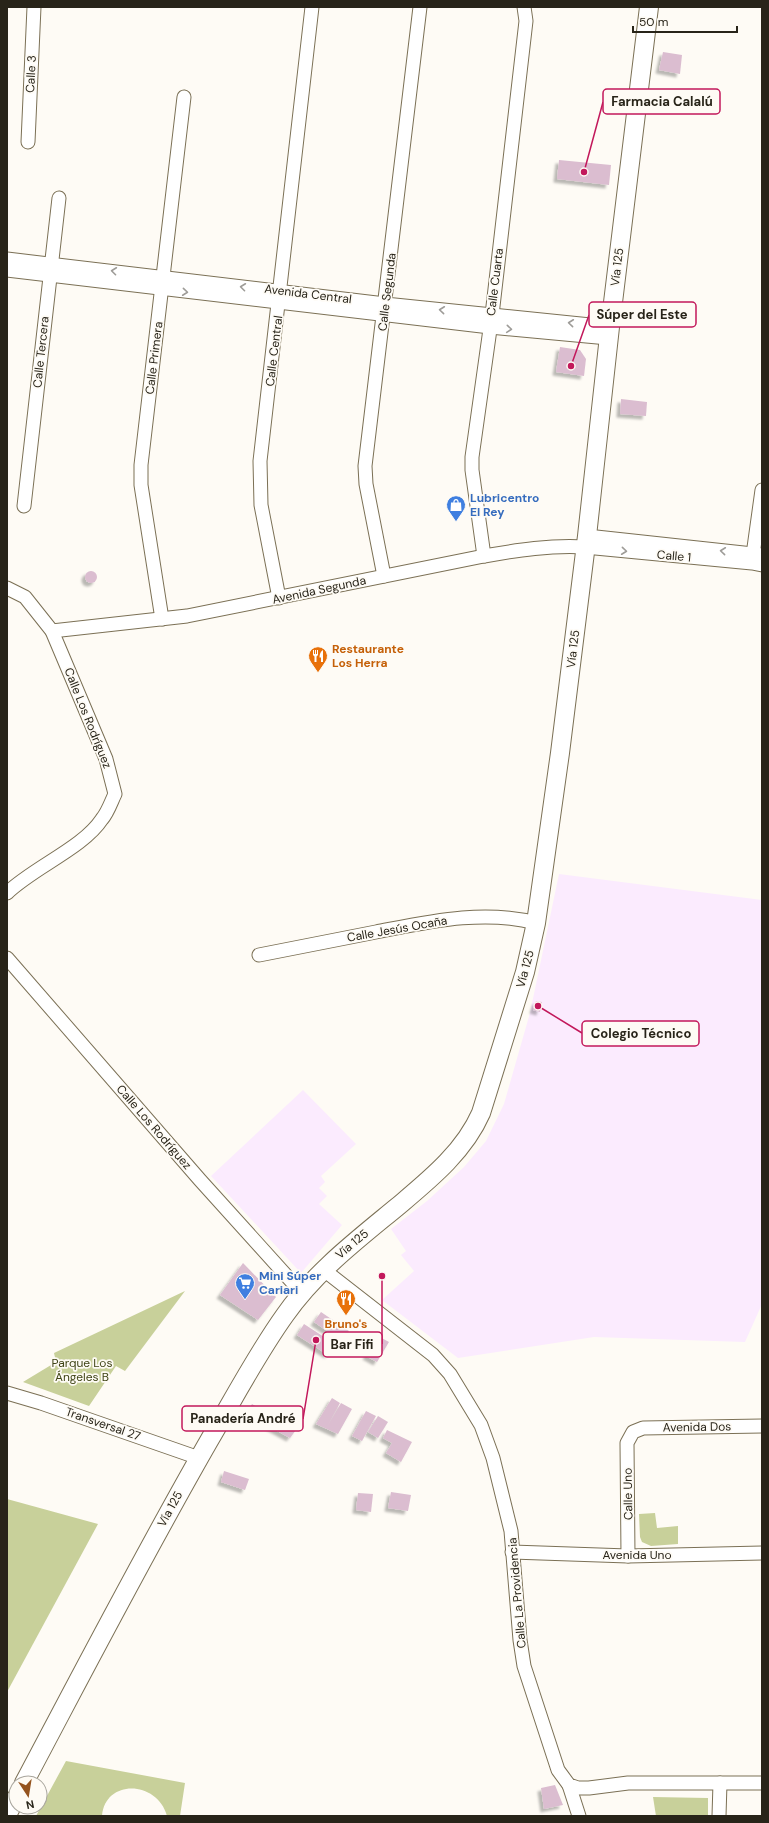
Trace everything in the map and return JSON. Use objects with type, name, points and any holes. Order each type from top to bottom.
[{"type":"main road","name":"Vía 125","points":[[28,1775],[161,1525],[280,1322],[302,1293],[324,1270],[423,1185],[460,1148],[474,1129],[481,1113],[525,972],[536,923],[560,753],[649,7]]},
{"type":"street","name":"Calle 3","points":[[28,142],[34,7]]},
{"type":"street","name":"Calle Central","points":[[280,598],[261,505],[260,462],[312,7]]},
{"type":"street","name":"Calle Segunda","points":[[384,576],[366,484],[366,466],[420,7]]},
{"type":"street","name":"Calle Cuarta","points":[[484,556],[472,470],[526,21],[524,7]]},
{"type":"street","name":"Calle Primera","points":[[162,619],[141,485],[141,465],[164,284],[184,97]]},
{"type":"street","name":"Calle Tercera","points":[[24,506],[59,198]]},
{"type":"street","name":"Avenida Central","points":[[7,259],[50,269],[164,284],[609,333]]},
{"type":"street","name":"Avenida Central","points":[[7,270],[50,269]]},
{"type":"street","points":[[757,559],[762,490]]},
{"type":"street","name":"Avenida Segunda","points":[[52,631],[162,619],[280,598],[484,556],[562,546],[586,541]]},
{"type":"street","name":"Calle 1","points":[[586,541],[757,559]]},
{"type":"street","name":"Calle Los Rodríguez","points":[[7,588],[25,597],[52,631],[106,759],[115,794],[102,819],[86,837],[21,879],[7,892]]},
{"type":"street","name":"Calle Jesús Ocaña","points":[[259,955],[438,920],[518,918],[536,923]]},
{"type":"street","name":"Calle Los Rodríguez","points":[[7,958],[195,1174],[302,1293]]},
{"type":"street","name":"Calle La Providencia","points":[[324,1270],[433,1356],[454,1380],[481,1425],[493,1458],[508,1513],[520,1640],[524,1666],[558,1770],[569,1785]]},
{"type":"street","name":"Transversal 27","points":[[7,1393],[41,1403],[199,1458]]},
{"type":"street","name":"Avenida Dos","points":[[633,1432],[644,1428],[762,1426]]},
{"type":"street","name":"Calle Uno","points":[[628,1556],[627,1443],[633,1432]]},
{"type":"street","name":"Avenida Uno","points":[[512,1552],[628,1556],[762,1553]]},
{"type":"street","points":[[579,1816],[569,1785],[589,1788],[628,1783],[762,1783]]},
{"type":"street","points":[[719,1816],[720,1783]]},
{"type":"shaded area","points":[[559,874],[762,900],[762,1304],[745,1342],[594,1337],[458,1358],[382,1300],[414,1271],[401,1255],[406,1251],[391,1229],[427,1201],[464,1167],[486,1141],[504,1104],[530,1013]]},
{"type":"shaded area","points":[[303,1090],[356,1144],[321,1176],[325,1182],[319,1188],[327,1196],[319,1204],[342,1225],[301,1273],[211,1176]]},
{"type":"green space","name":"Parque Los Ángeles B","points":[[185,1291],[125,1371],[116,1366],[89,1406],[23,1382],[56,1362],[54,1353]]},
{"type":"green space","points":[[7,1499],[98,1524],[7,1692]]},
{"type":"green space","points":[[655,1513],[657,1528],[678,1526],[678,1544],[651,1546],[642,1542],[640,1537],[639,1514]]},
{"type":"green space","points":[[66,1761],[185,1783],[180,1816],[167,1816],[161,1804],[153,1796],[143,1790],[132,1789],[121,1790],[112,1795],[105,1804],[102,1816],[36,1816],[48,1815],[48,1794]]},
{"type":"green space","points":[[653,1797],[708,1798],[708,1816],[656,1816]]},
{"type":"building","points":[[663,52],[682,55],[680,74],[659,70]]},
{"type":"building","points":[[559,160],[611,165],[609,185],[557,179]]},
{"type":"building","points":[[560,347],[580,350],[586,359],[584,376],[556,372]]},
{"type":"building","points":[[621,399],[647,402],[646,416],[620,414]]},
{"type":"building","points":[[89,571],[93,571],[97,577],[93,583],[89,583],[85,579],[85,575]]},
{"type":"building","points":[[536,1001],[542,1002],[540,1012],[533,1010]]},
{"type":"building","points":[[243,1263],[276,1297],[258,1320],[220,1295]]},
{"type":"building","points":[[321,1312],[349,1331],[342,1341],[314,1322]]},
{"type":"building","points":[[304,1324],[335,1344],[328,1355],[297,1335]]},
{"type":"building","points":[[378,1336],[389,1342],[377,1362],[366,1356]]},
{"type":"building","points":[[332,1398],[340,1403],[328,1425],[341,1403],[352,1409],[338,1434],[316,1424]]},
{"type":"building","points":[[252,1404],[296,1430],[290,1438],[246,1414]]},
{"type":"building","points":[[366,1411],[376,1416],[362,1441],[352,1436]]},
{"type":"building","points":[[378,1416],[388,1422],[378,1438],[368,1432]]},
{"type":"building","points":[[387,1430],[412,1442],[401,1462],[386,1453],[392,1443],[383,1438]]},
{"type":"building","points":[[224,1471],[249,1479],[245,1490],[221,1482]]},
{"type":"building","points":[[391,1492],[411,1495],[408,1511],[388,1508]]},
{"type":"building","points":[[358,1493],[373,1494],[371,1512],[356,1510]]},
{"type":"building","points":[[555,1785],[563,1805],[544,1809],[541,1788]]},
{"type":"place","name":"Farmacia Calalú","points":[[584,172]]},
{"type":"place","name":"Súper del Este","points":[[571,366]]},
{"type":"place","name":"Lubricentro El Rey","points":[[456,522]]},
{"type":"place","name":"Restaurante Los Herra","points":[[318,673]]},
{"type":"place","name":"Colegio Técnico","points":[[538,1006]]},
{"type":"place","name":"Bar Fifi","points":[[382,1276]]},
{"type":"place","name":"Mini Súper Cariari","points":[[245,1300]]},
{"type":"place","name":"Bruno's","points":[[346,1316]]},
{"type":"place","name":"Panadería André","points":[[316,1340]]}]
